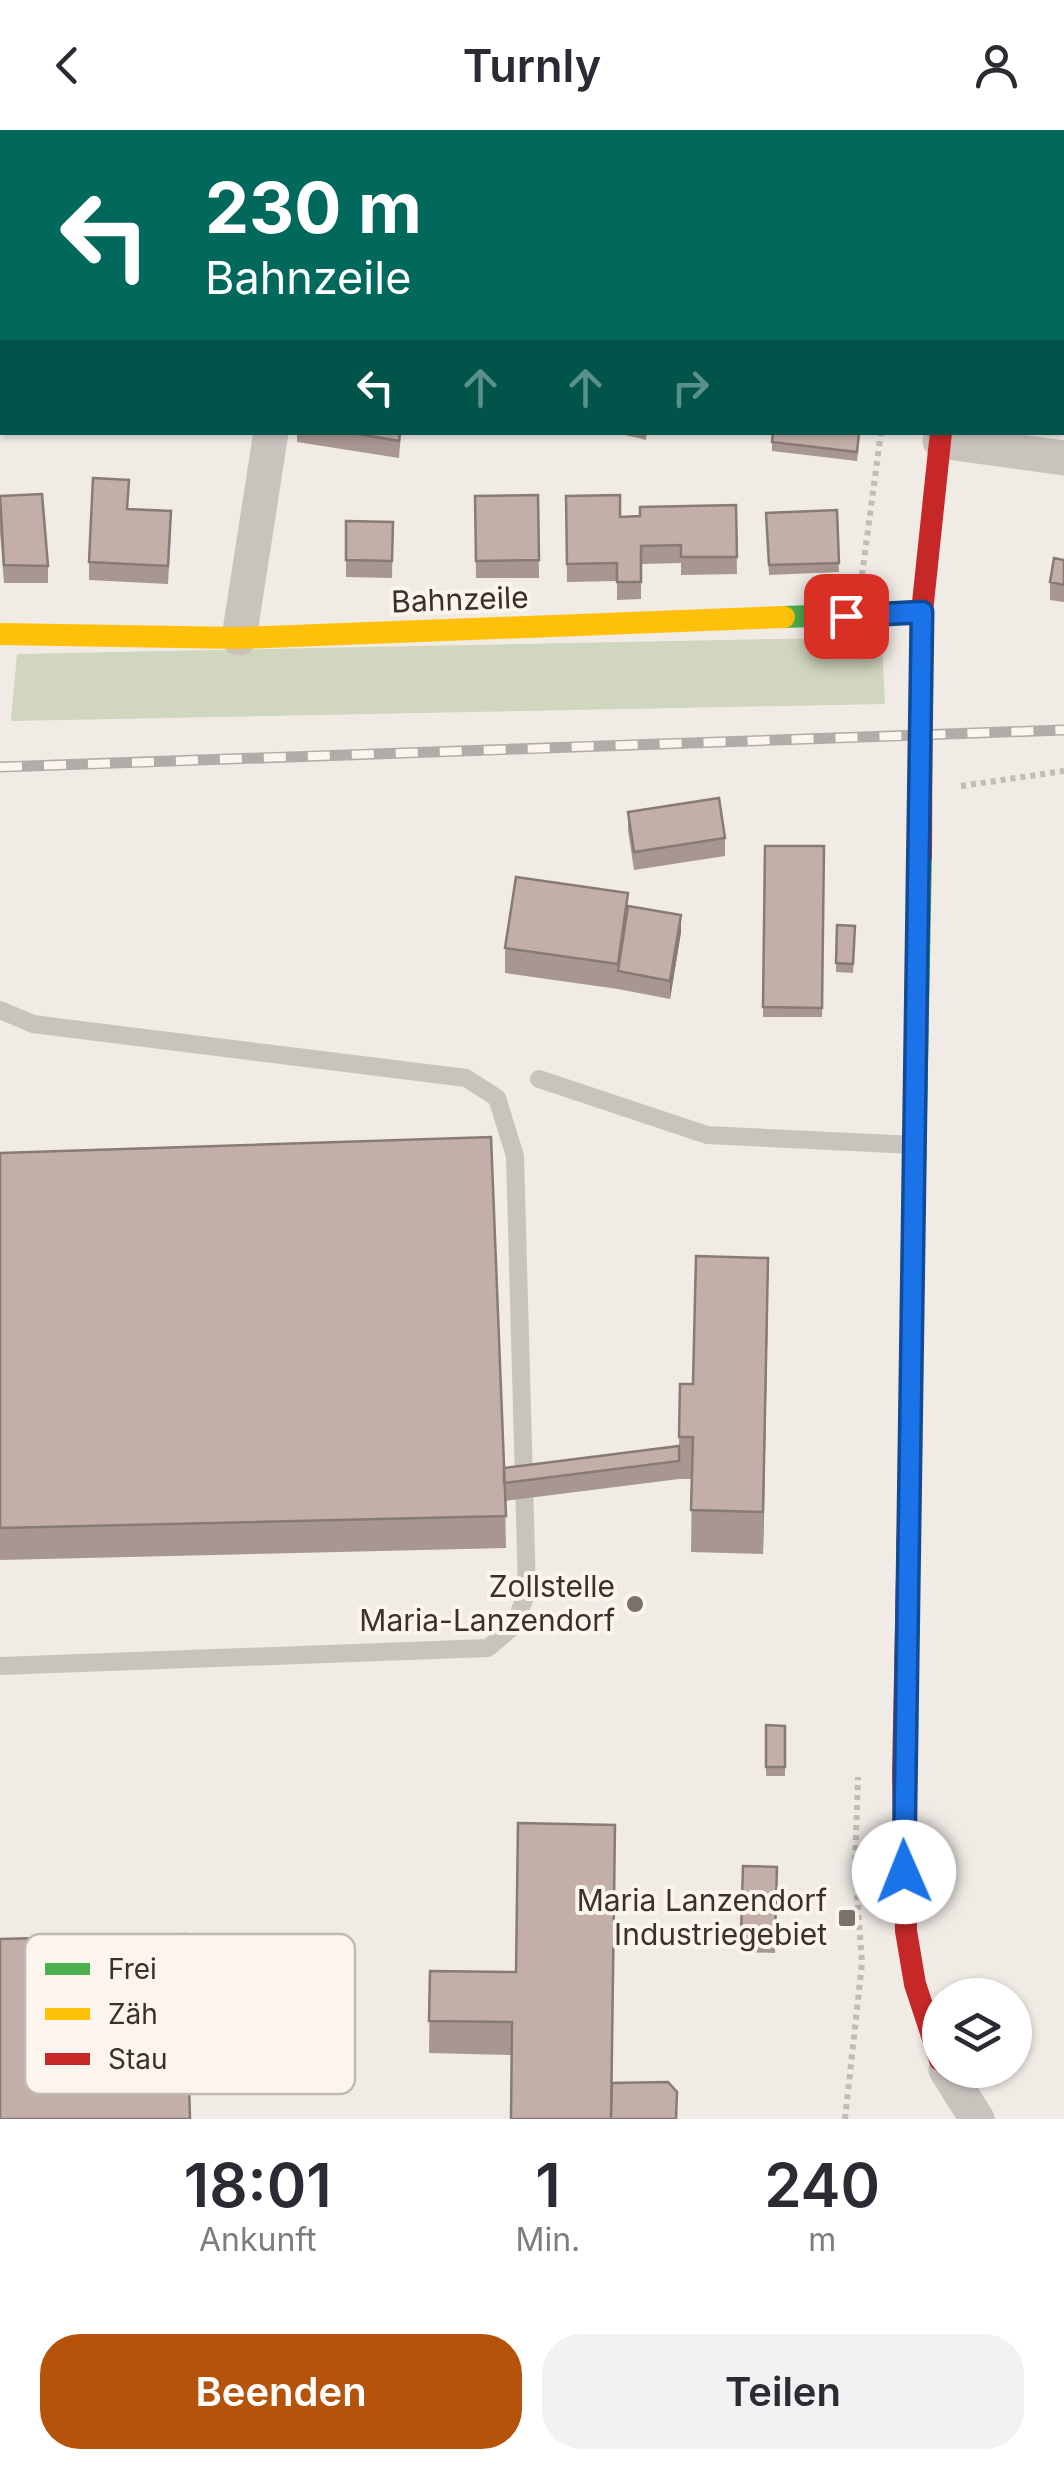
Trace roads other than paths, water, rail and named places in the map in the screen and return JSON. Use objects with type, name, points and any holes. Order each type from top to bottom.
[{"type":"street","points":[[239,638],[270,435]]},
{"type":"street","points":[[922,2005],[906,1932],[904,1860],[922,612],[941,437],[1064,458]]},
{"type":"street","name":"Bahnzeile","points":[[0,634],[239,638],[922,612]]},
{"type":"street","points":[[957,2088],[977,2119]]},
{"type":"lane","points":[[0,1010],[33,1024],[466,1078],[496,1098],[516,1156],[527,1591],[515,1626],[488,1648],[0,1666]]},
{"type":"lane","points":[[539,1079],[706,1135],[915,1145]]},
{"type":"railway","points":[[0,767],[1064,730]]},
{"type":"place","name":"Zollstelle Maria-Lanzendorf","points":[[635,1604]]},
{"type":"place","name":"Maria Lanzendorf Industriegebiet","points":[[847,1918]]}]
